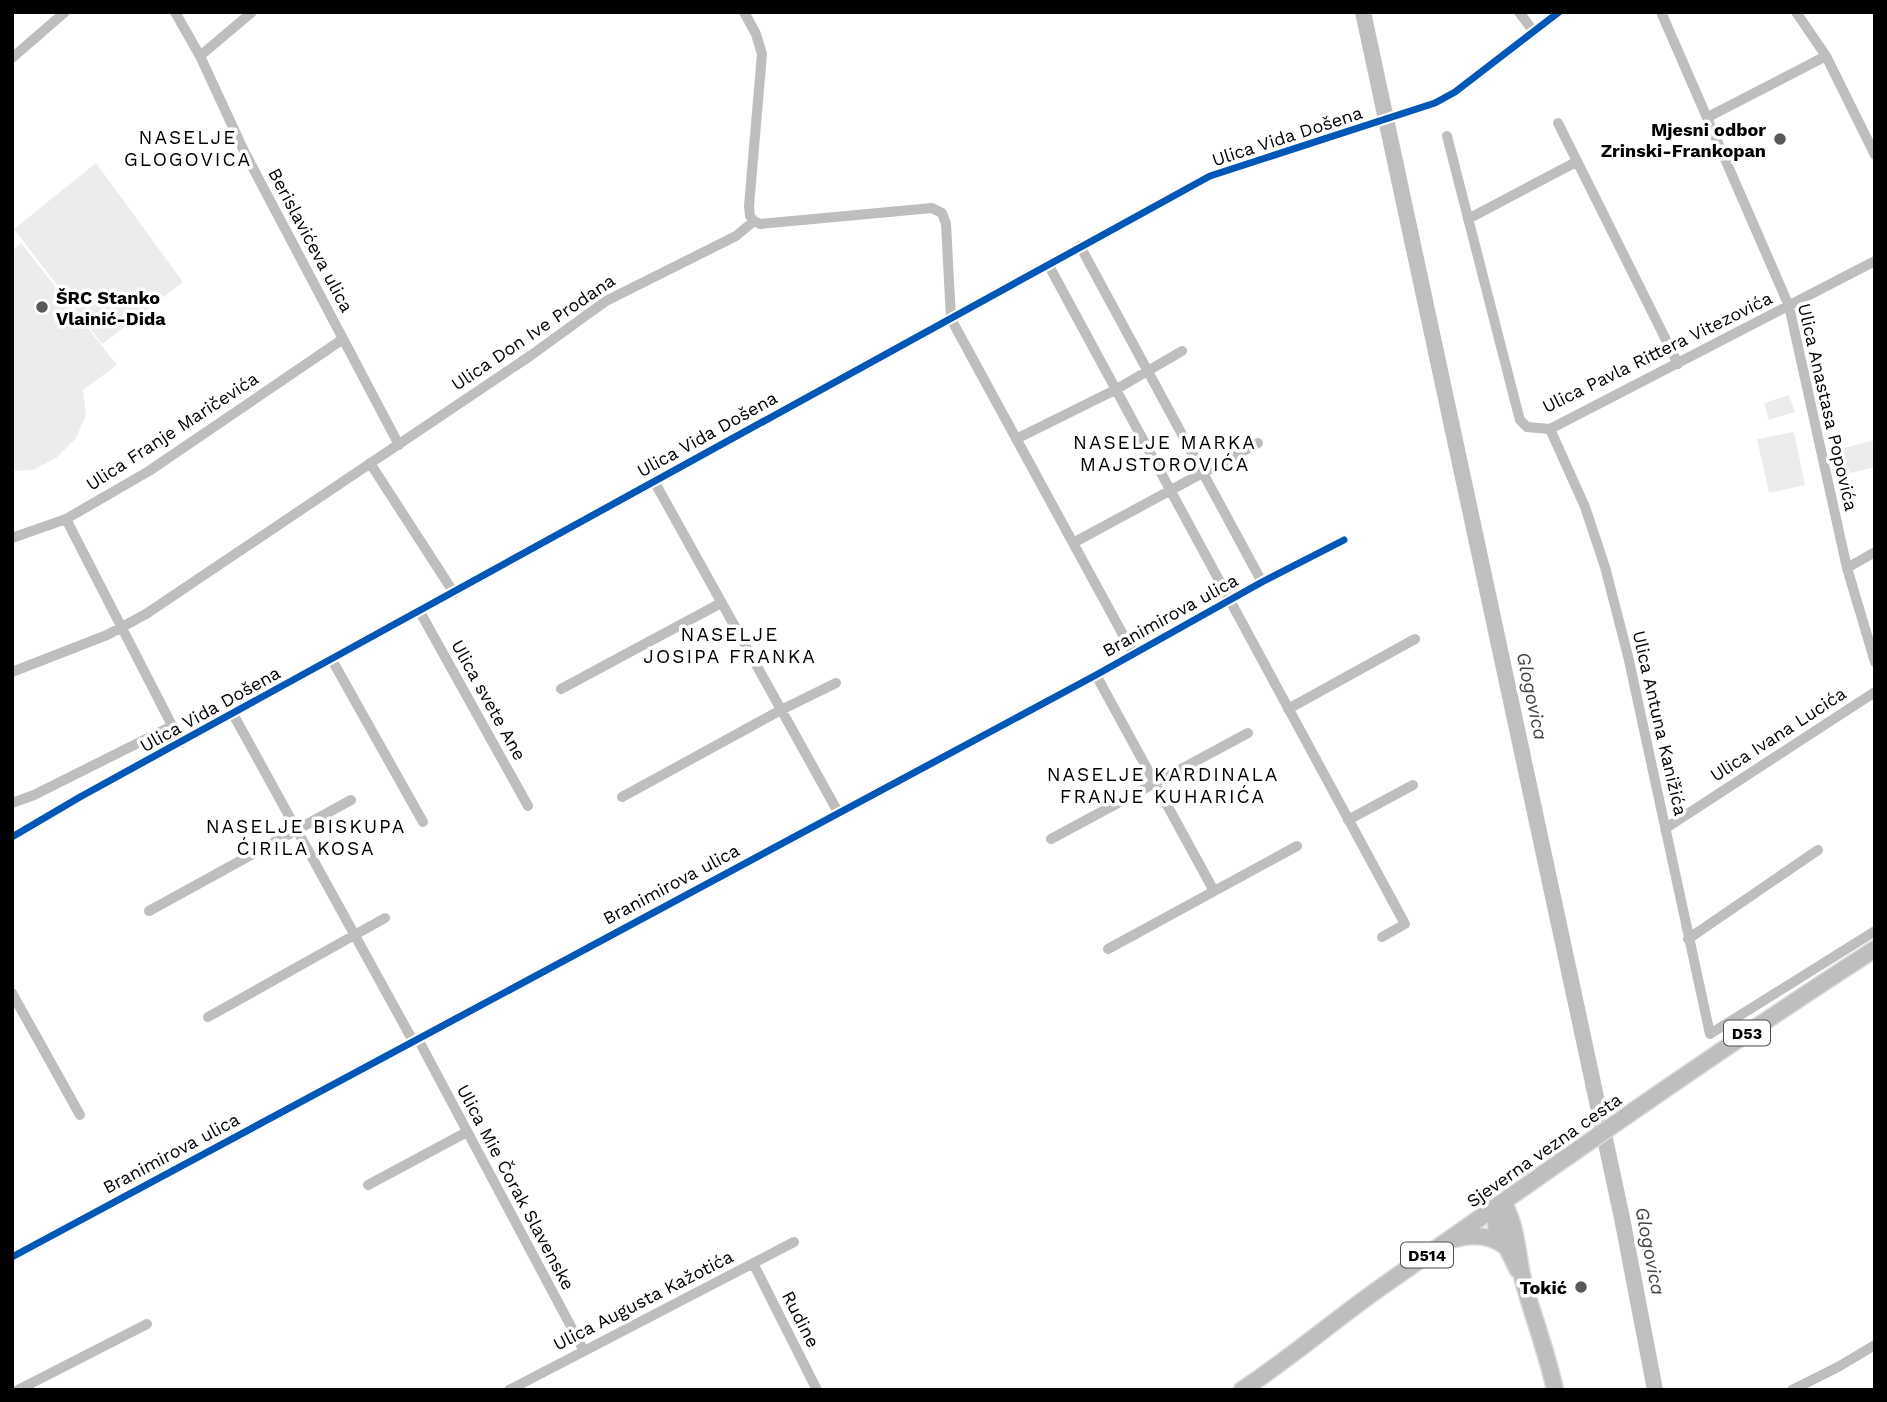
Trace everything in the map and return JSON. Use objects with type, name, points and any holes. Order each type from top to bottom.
[{"type":"main road","name":"Sjeverna vezna cesta","points":[[1241,1390],[1817,977],[1875,949]]},
{"type":"main road","points":[[1500,1205],[1496,1226],[1523,1278]]},
{"type":"main road","points":[[1500,1205],[1518,1248],[1523,1278],[1550,1363],[1555,1390]]},
{"type":"main road","points":[[1448,1241],[1478,1235],[1493,1238],[1505,1246]]},
{"type":"street","points":[[12,58],[65,12]]},
{"type":"street","name":"Berislavićeva ulica","points":[[175,12],[200,56],[244,151],[399,444]]},
{"type":"street","points":[[200,56],[252,12]]},
{"type":"street","points":[[744,12],[756,34],[762,54],[750,216],[760,224],[932,208],[942,213],[946,224],[951,319],[1133,653]]},
{"type":"street","points":[[1519,12],[1534,32]]},
{"type":"street","name":"Ulica Vida Došena","points":[[12,837],[1210,176],[1435,103],[1455,92],[1559,12]]},
{"type":"street","name":"Ulica Anastasa Popovića","points":[[1661,12],[1789,306],[1847,568],[1875,662]]},
{"type":"street","points":[[1796,12],[1826,56],[1875,155]]},
{"type":"street","points":[[1708,117],[1826,56]]},
{"type":"street","points":[[1558,123],[1678,364]]},
{"type":"street","points":[[1447,135],[1468,219],[1576,162]]},
{"type":"street","name":"Ulica Pavla Rittera Vitezovića","points":[[1468,219],[1520,420],[1527,427],[1550,429],[1875,261]]},
{"type":"street","name":"Ulica Don Ive Prodana","points":[[12,672],[121,629],[146,614],[530,356],[606,301],[736,236],[754,221]]},
{"type":"street","points":[[1080,246],[1262,582]]},
{"type":"street","points":[[1048,264],[1228,601]]},
{"type":"street","name":"Ulica Franje Maričevića","points":[[12,538],[66,519],[149,471],[343,339]]},
{"type":"street","points":[[1016,439],[1115,390],[1182,351]]},
{"type":"street","name":"Ulica Antuna Kanižića","points":[[1550,429],[1585,507],[1605,567],[1628,656],[1710,1034],[1817,977]]},
{"type":"street","points":[[1073,543],[1258,443]]},
{"type":"street","points":[[370,464],[454,593]]},
{"type":"street","points":[[654,481],[838,813]]},
{"type":"street","points":[[66,519],[181,743]]},
{"type":"street","name":"Branimirova ulica","points":[[12,1257],[1344,540]]},
{"type":"street","points":[[1847,568],[1875,552]]},
{"type":"street","name":"Branimirova ulica","points":[[1228,601],[1288,709]]},
{"type":"street","points":[[561,689],[721,603]]},
{"type":"street","name":"Ulica svete Ane","points":[[419,612],[527,806]]},
{"type":"street","points":[[1382,937],[1405,924],[1288,709],[1415,639]]},
{"type":"street","points":[[332,660],[423,822]]},
{"type":"street","points":[[1096,675],[1214,891]]},
{"type":"street","points":[[622,797],[836,683]]},
{"type":"street","name":"Ulica Ivana Lucića","points":[[1666,828],[1875,692]]},
{"type":"street","points":[[233,714],[415,1040]]},
{"type":"street","name":"Ulica Vida Došena","points":[[13,800],[173,726]]},
{"type":"street","points":[[1051,839],[1248,733]]},
{"type":"street","points":[[1348,820],[1413,785]]},
{"type":"street","points":[[149,911],[351,800]]},
{"type":"street","points":[[1108,948],[1297,846]]},
{"type":"street","points":[[1688,939],[1818,850]]},
{"type":"street","points":[[208,1017],[386,918]]},
{"type":"street","points":[[1817,977],[1875,931]]},
{"type":"street","points":[[12,993],[80,1115]]},
{"type":"street","name":"Ulica Mie Čorak Slavenske","points":[[415,1040],[584,1351]]},
{"type":"street","points":[[368,1185],[467,1132]]},
{"type":"street","name":"Ulica Augusta Kažotića","points":[[509,1390],[794,1242]]},
{"type":"street","name":"Rudine","points":[[753,1263],[817,1390]]},
{"type":"street","points":[[18,1390],[147,1324]]},
{"type":"street","points":[[1792,1390],[1875,1345]]},
{"type":"shaded area","points":[[96,163],[183,282],[102,344],[14,229]]},
{"type":"shaded area","name":"ŠRC Stanko Vlainić-Dida","points":[[21,243],[117,365],[83,390],[86,415],[76,438],[56,458],[33,470],[12,471],[12,250]]},
{"type":"shaded area","points":[[1789,395],[1795,412],[1769,420],[1764,403]]},
{"type":"shaded area","points":[[1794,432],[1805,485],[1769,493],[1757,439]]},
{"type":"shaded area","points":[[1874,440],[1875,467],[1843,475],[1837,450]]},
{"type":"waterway","name":"Glogovica","points":[[1363,12],[1622,1218],[1655,1390]]},
{"type":"cycle path","points":[[12,837],[80,797],[1210,176],[1435,103],[1455,92],[1559,12]]},
{"type":"cycle path","points":[[12,1257],[1344,540]]},
{"type":"place","name":"Mjesni odbor Zrinski-Frankopan","points":[[1780,139]]},
{"type":"place","name":"ŠRC Stanko Vlainić-Dida","points":[[42,307]]},
{"type":"place","name":"Tokić","points":[[1581,1287]]},
{"type":"district","name":"NASELJE GLOGOVICA","points":[[188,148]]},
{"type":"district","name":"NASELJE MARKA MAJSTOROVIĆA","points":[[1165,453]]},
{"type":"district","name":"NASELJE JOSIPA FRANKA","points":[[730,645]]},
{"type":"district","name":"NASELJE KARDINALA FRANJE KUHARIĆA","points":[[1163,785]]},
{"type":"district","name":"NASELJE BISKUPA ĆIRILA KOSA","points":[[306,837]]}]
